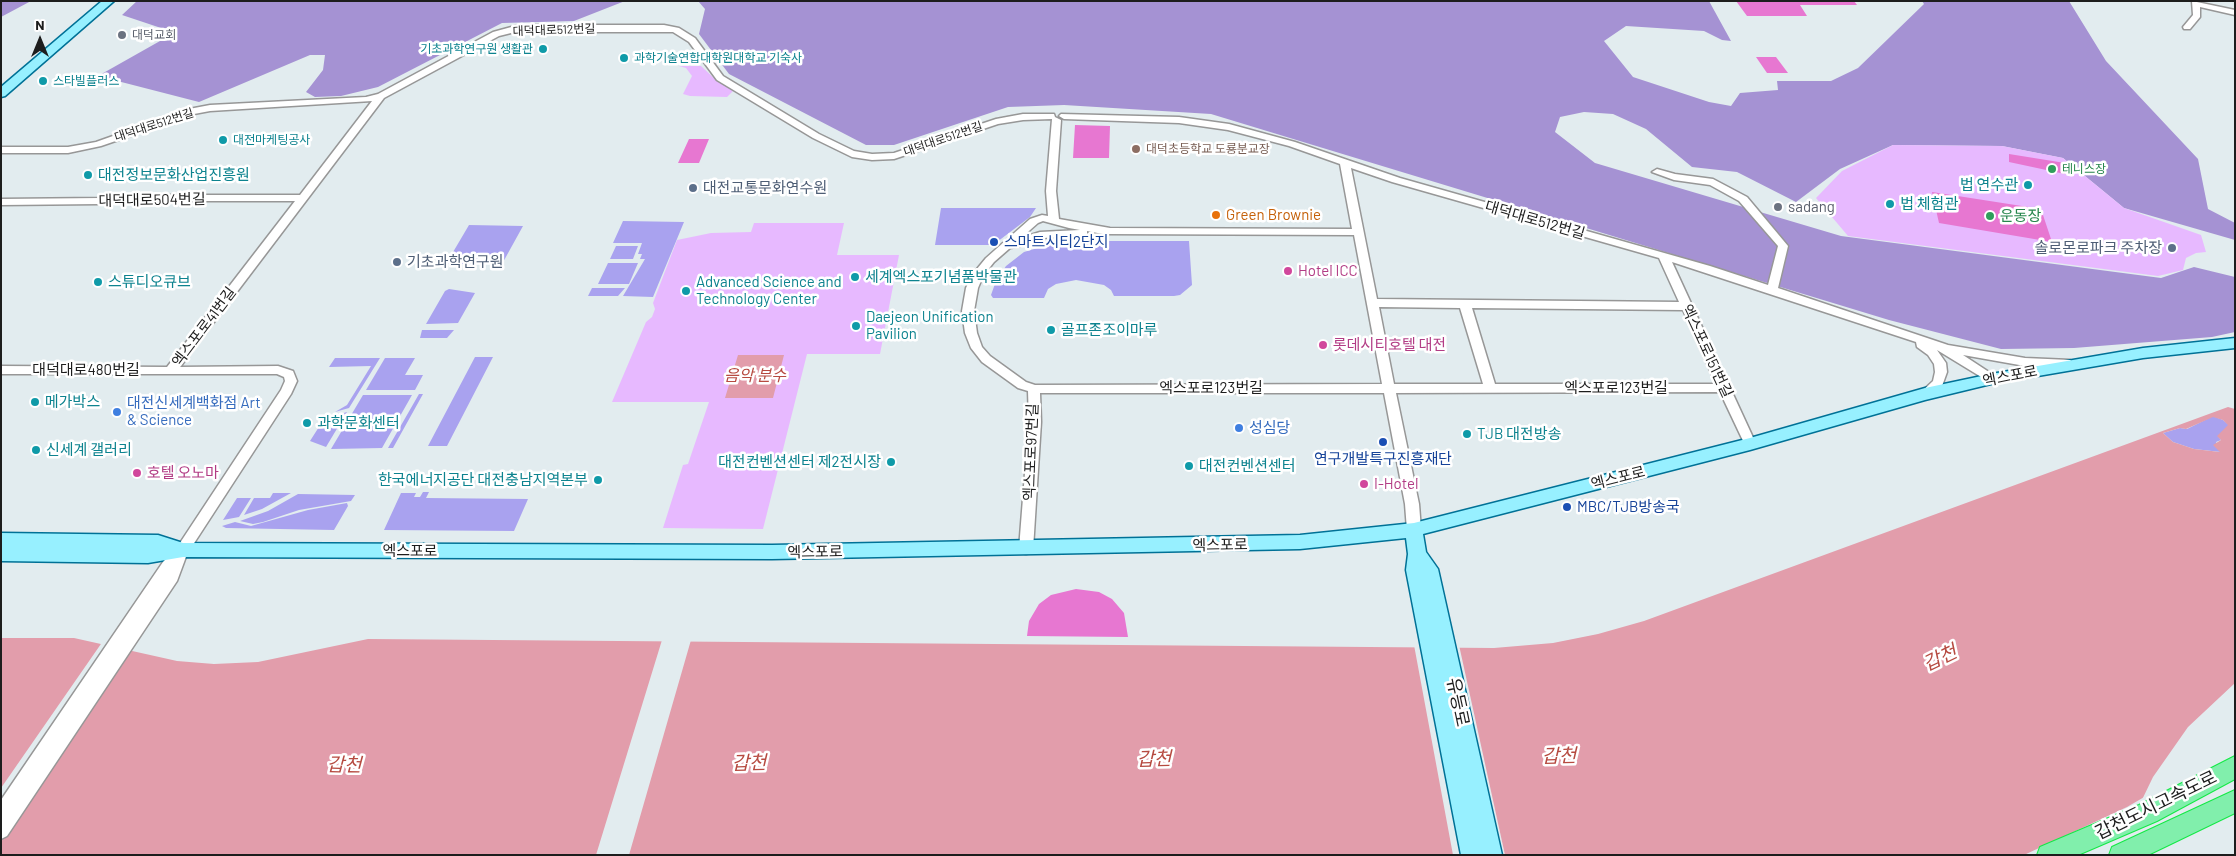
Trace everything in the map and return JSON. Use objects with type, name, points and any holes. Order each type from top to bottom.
[{"type":"highway","name":"갑천도시고속도로","points":[[2048,855],[2148,813],[2235,767]]},
{"type":"highway","name":"갑천도시고속도로","points":[[2122,855],[2235,801]]},
{"type":"main road","points":[[1,84],[100,1]]},
{"type":"main road","points":[[1,93],[109,1]]},
{"type":"main road","name":"엑스포로","points":[[1,554],[148,556],[183,550],[772,552],[1026,549],[1300,542],[1414,530],[1750,444],[1925,394],[1991,378],[2073,364],[2235,343]]},
{"type":"main road","name":"유등로","points":[[1414,530],[1417,554],[1415,570],[1472,855]]},
{"type":"main road","name":"엑스포로","points":[[1,540],[158,542],[183,550]]},
{"type":"main road","name":"유등로","points":[[1417,554],[1429,569],[1491,855]]},
{"type":"street","points":[[2187,27],[2197,15],[2196,3],[2235,13]]},
{"type":"street","name":"대덕대로512번길","points":[[1,150],[76,148],[98,144],[192,111],[210,108],[366,100],[381,96],[479,42],[515,29],[664,28],[685,34],[692,40],[720,78],[816,136],[852,154],[872,157],[894,156],[996,122],[1022,116],[1179,120],[1229,127],[1292,144],[1345,164],[1706,268],[1943,348],[1991,378]]},
{"type":"street","name":"엑스포로41번길","points":[[170,371],[381,96]]},
{"type":"street","points":[[1004,249],[1058,228],[1051,191],[1057,118]]},
{"type":"street","points":[[1345,164],[1387,387],[1412,504],[1414,530]]},
{"type":"street","points":[[1657,172],[1674,178],[1713,182],[1743,199],[1760,217],[1782,246],[1772,290]]},
{"type":"street","name":"엑스포로97번길","points":[[1026,549],[1035,422],[1034,389],[1022,385],[986,360],[977,348],[970,333],[968,316],[972,288],[978,275],[990,260],[1045,209],[1051,191]]},
{"type":"street","points":[[1,194],[108,194],[120,198]]},
{"type":"street","name":"대덕대로504번길","points":[[1,200],[100,201],[120,198],[302,198]]},
{"type":"street","points":[[1110,231],[1042,218],[1032,222],[1030,229],[1044,234],[1110,231],[1358,232]]},
{"type":"street","name":"엑스포로151번길","points":[[1664,257],[1750,444]]},
{"type":"street","points":[[1371,303],[1686,306]]},
{"type":"street","points":[[1465,304],[1490,388]]},
{"type":"street","points":[[1909,335],[1932,352],[1940,363],[1938,383],[1925,394]]},
{"type":"street","points":[[1943,348],[2025,362],[2073,364]]},
{"type":"street","name":"대덕대로480번길","points":[[1,370],[170,371]]},
{"type":"street","name":"엑스포로41번길","points":[[170,371],[278,370],[289,374],[291,381],[287,391],[183,550]]},
{"type":"street","name":"엑스포로123번길","points":[[1034,389],[1724,388]]},
{"type":"street","points":[[1,831],[183,550]]},
{"type":"street","points":[[1,814],[167,576]]},
{"type":"shaded area","points":[[1,1],[31,1],[1,17]]},
{"type":"shaded area","points":[[137,1],[625,1],[574,21],[502,23],[378,87],[341,96],[315,97],[306,92],[323,70],[325,55],[310,55],[199,102],[98,76],[160,41],[164,29],[122,15]]},
{"type":"shaded area","points":[[698,1],[1709,1],[1731,41],[1722,40],[1704,31],[1626,26],[1604,41],[1633,77],[1709,102],[1731,106],[1740,93],[1778,90],[1777,81],[1831,81],[1858,68],[1924,4],[1922,1],[2069,1],[2106,61],[2198,159],[2208,209],[2235,223],[2235,240],[2124,208],[2063,158],[2002,146],[1893,145],[1840,169],[1796,202],[1737,172],[1692,167],[1646,129],[1613,114],[1584,112],[1560,117],[1555,132],[1595,163],[1841,236],[2161,278],[2194,267],[2235,277],[2235,332],[2212,337],[2074,348],[2001,349],[1889,320],[1211,114],[1064,105],[1008,107],[894,145],[866,145],[729,74],[699,34],[705,9]]},
{"type":"shaded area","points":[[1736,1],[1854,1],[1857,5],[1800,5],[1807,16],[1747,16]]},
{"type":"shaded area","points":[[1756,57],[1776,57],[1788,73],[1767,73]]},
{"type":"shaded area","points":[[679,66],[701,66],[716,80],[733,91],[727,97],[690,96],[683,94],[692,76],[686,68]]},
{"type":"shaded area","points":[[1075,125],[1110,126],[1109,158],[1073,158]]},
{"type":"shaded area","points":[[689,139],[709,139],[699,163],[678,163]]},
{"type":"shaded area","points":[[1893,145],[2002,146],[2063,158],[2124,208],[2201,235],[2206,252],[2196,253],[2186,258],[2183,270],[2158,276],[1848,236],[1816,198],[1842,171]]},
{"type":"shaded area","name":"테니스장","points":[[2009,154],[2065,163],[2065,174],[2009,162]]},
{"type":"shaded area","name":"운동장","points":[[1932,192],[2041,209],[2052,242],[1939,223]]},
{"type":"shaded area","points":[[941,208],[1036,208],[1030,217],[993,245],[935,245]]},
{"type":"shaded area","points":[[623,221],[684,222],[653,297],[623,296],[645,259],[640,259],[642,254],[638,254],[642,243],[613,243]]},
{"type":"shaded area","points":[[754,223],[844,223],[837,255],[899,255],[880,354],[807,354],[763,529],[663,528],[683,465],[688,464],[709,402],[612,402],[646,322],[652,317],[655,309],[653,303],[677,240],[711,233],[751,232]]},
{"type":"shaded area","points":[[469,225],[523,226],[502,264],[446,264]]},
{"type":"shaded area","name":"골프존조이마루","points":[[1075,241],[1189,241],[1192,285],[1180,295],[1174,296],[1114,296],[1111,290],[1104,285],[1076,280],[1056,284],[1048,289],[1044,298],[993,298],[991,295],[996,281],[1006,266],[1024,252],[1051,244]]},
{"type":"shaded area","points":[[616,246],[638,246],[633,259],[610,259]]},
{"type":"shaded area","points":[[608,263],[638,263],[629,284],[598,284]]},
{"type":"shaded area","points":[[592,288],[625,288],[618,296],[588,296]]},
{"type":"shaded area","points":[[449,289],[475,293],[458,323],[426,324],[445,291]]},
{"type":"shaded area","points":[[422,330],[454,330],[447,338],[420,338]]},
{"type":"shaded area","points":[[475,357],[493,357],[447,446],[428,446]]},
{"type":"shaded area","points":[[335,358],[380,358],[349,408],[335,412],[347,405],[371,366],[329,367]]},
{"type":"shaded area","points":[[385,358],[415,358],[405,375],[423,375],[415,390],[366,390]]},
{"type":"shaded area","points":[[419,394],[423,394],[393,448],[388,448]]},
{"type":"shaded area","points":[[363,395],[412,395],[382,448],[331,449]]},
{"type":"shaded area","points":[[347,412],[326,447],[310,441],[324,419]]},
{"type":"shaded area","points":[[2213,416],[2229,425],[2218,436],[2221,440],[2216,442],[2221,452],[2194,449],[2173,442],[2163,433],[2180,428],[2187,429]]},
{"type":"shaded area","points":[[423,492],[429,492],[426,498],[528,499],[514,531],[384,530],[401,493],[416,493],[414,497],[420,497]]},
{"type":"shaded area","points":[[273,493],[291,493],[262,509],[244,515],[254,498],[270,498]]},
{"type":"shaded area","points":[[298,494],[355,495],[351,501],[299,510],[263,522],[253,524],[240,521],[268,511]]},
{"type":"shaded area","points":[[237,498],[251,498],[239,517],[223,520]]},
{"type":"shaded area","points":[[347,503],[348,506],[334,530],[226,528],[222,526],[235,522],[251,526],[308,510]]},
{"type":"shaded area","points":[[1076,589],[1099,592],[1112,599],[1124,613],[1128,637],[1027,636],[1029,621],[1039,604],[1051,595]]},
{"type":"water","name":"음악 분수","points":[[738,355],[784,355],[773,398],[725,398]]},
{"type":"water","name":"갑천","points":[[2228,407],[2235,409],[2235,683],[2188,727],[2153,777],[2125,835],[2118,855],[1,855],[1,638],[74,638],[177,661],[214,664],[258,662],[368,639],[1494,648],[1553,643],[1598,634],[1644,621]],"holes":[[[2213,417],[2223,420],[2228,425],[2217,436],[2221,440],[2213,445],[2220,452],[2194,449],[2173,442],[2163,433],[2180,428],[2186,429]]]},
{"type":"pier","points":[[662,640],[691,640],[629,855],[596,855]]},
{"type":"pier","points":[[103,641],[128,648],[1,842],[1,788]]},
{"type":"pier","points":[[1414,645],[1459,645],[1505,855],[1453,855]]},
{"type":"pier","points":[[2146,796],[2121,855],[2024,855],[2127,807]]},
{"type":"place","name":"대덕교회","points":[[122,35]]},
{"type":"place","name":"기초과학연구원 생활관","points":[[543,49]]},
{"type":"place","name":"과학기술연합대학원대학교 기숙사","points":[[624,58]]},
{"type":"place","name":"스타빌플러스","points":[[43,81]]},
{"type":"place","name":"대전마케팅공사","points":[[223,140]]},
{"type":"place","name":"대덕초등학교 도룡분교장","points":[[1136,149]]},
{"type":"place","name":"테니스장","points":[[2052,169]]},
{"type":"place","name":"대전정보문화산업진흥원","points":[[88,175]]},
{"type":"place","name":"법 연수관","points":[[2028,185]]},
{"type":"place","name":"대전교통문화연수원","points":[[693,188]]},
{"type":"place","name":"법 체험관","points":[[1890,204]]},
{"type":"place","name":"sadang","points":[[1778,207]]},
{"type":"place","name":"Green Brownie","points":[[1216,215]]},
{"type":"place","name":"운동장","points":[[1990,216]]},
{"type":"place","name":"스마트시티2단지","points":[[994,242]]},
{"type":"place","name":"솔로몬로파크 주차장","points":[[2172,248]]},
{"type":"place","name":"기초과학연구원","points":[[397,262]]},
{"type":"place","name":"Hotel ICC","points":[[1288,271]]},
{"type":"place","name":"세계엑스포기념품박물관","points":[[855,277]]},
{"type":"place","name":"스튜디오큐브","points":[[98,282]]},
{"type":"place","name":"Advanced Science and Technology Center","points":[[686,291]]},
{"type":"place","name":"Daejeon Unification Pavilion","points":[[856,326]]},
{"type":"place","name":"골프존조이마루","points":[[1051,330]]},
{"type":"place","name":"롯데시티호텔 대전","points":[[1323,345]]},
{"type":"place","name":"메가박스","points":[[35,402]]},
{"type":"place","name":"대전신세계백화점 Art & Science","points":[[117,412]]},
{"type":"place","name":"과학문화센터","points":[[307,423]]},
{"type":"place","name":"성심당","points":[[1239,428]]},
{"type":"place","name":"TJB 대전방송","points":[[1467,434]]},
{"type":"place","name":"연구개발특구진흥재단","points":[[1383,442]]},
{"type":"place","name":"신세계 갤러리","points":[[36,450]]},
{"type":"place","name":"대전컨벤션센터 제2전시장","points":[[891,462]]},
{"type":"place","name":"대전컨벤션센터","points":[[1189,466]]},
{"type":"place","name":"호텔 오노마","points":[[137,473]]},
{"type":"place","name":"한국에너지공단 대전충남지역본부","points":[[598,480]]},
{"type":"place","name":"I-Hotel","points":[[1364,484]]},
{"type":"place","name":"MBC/TJB방송국","points":[[1567,507]]}]
